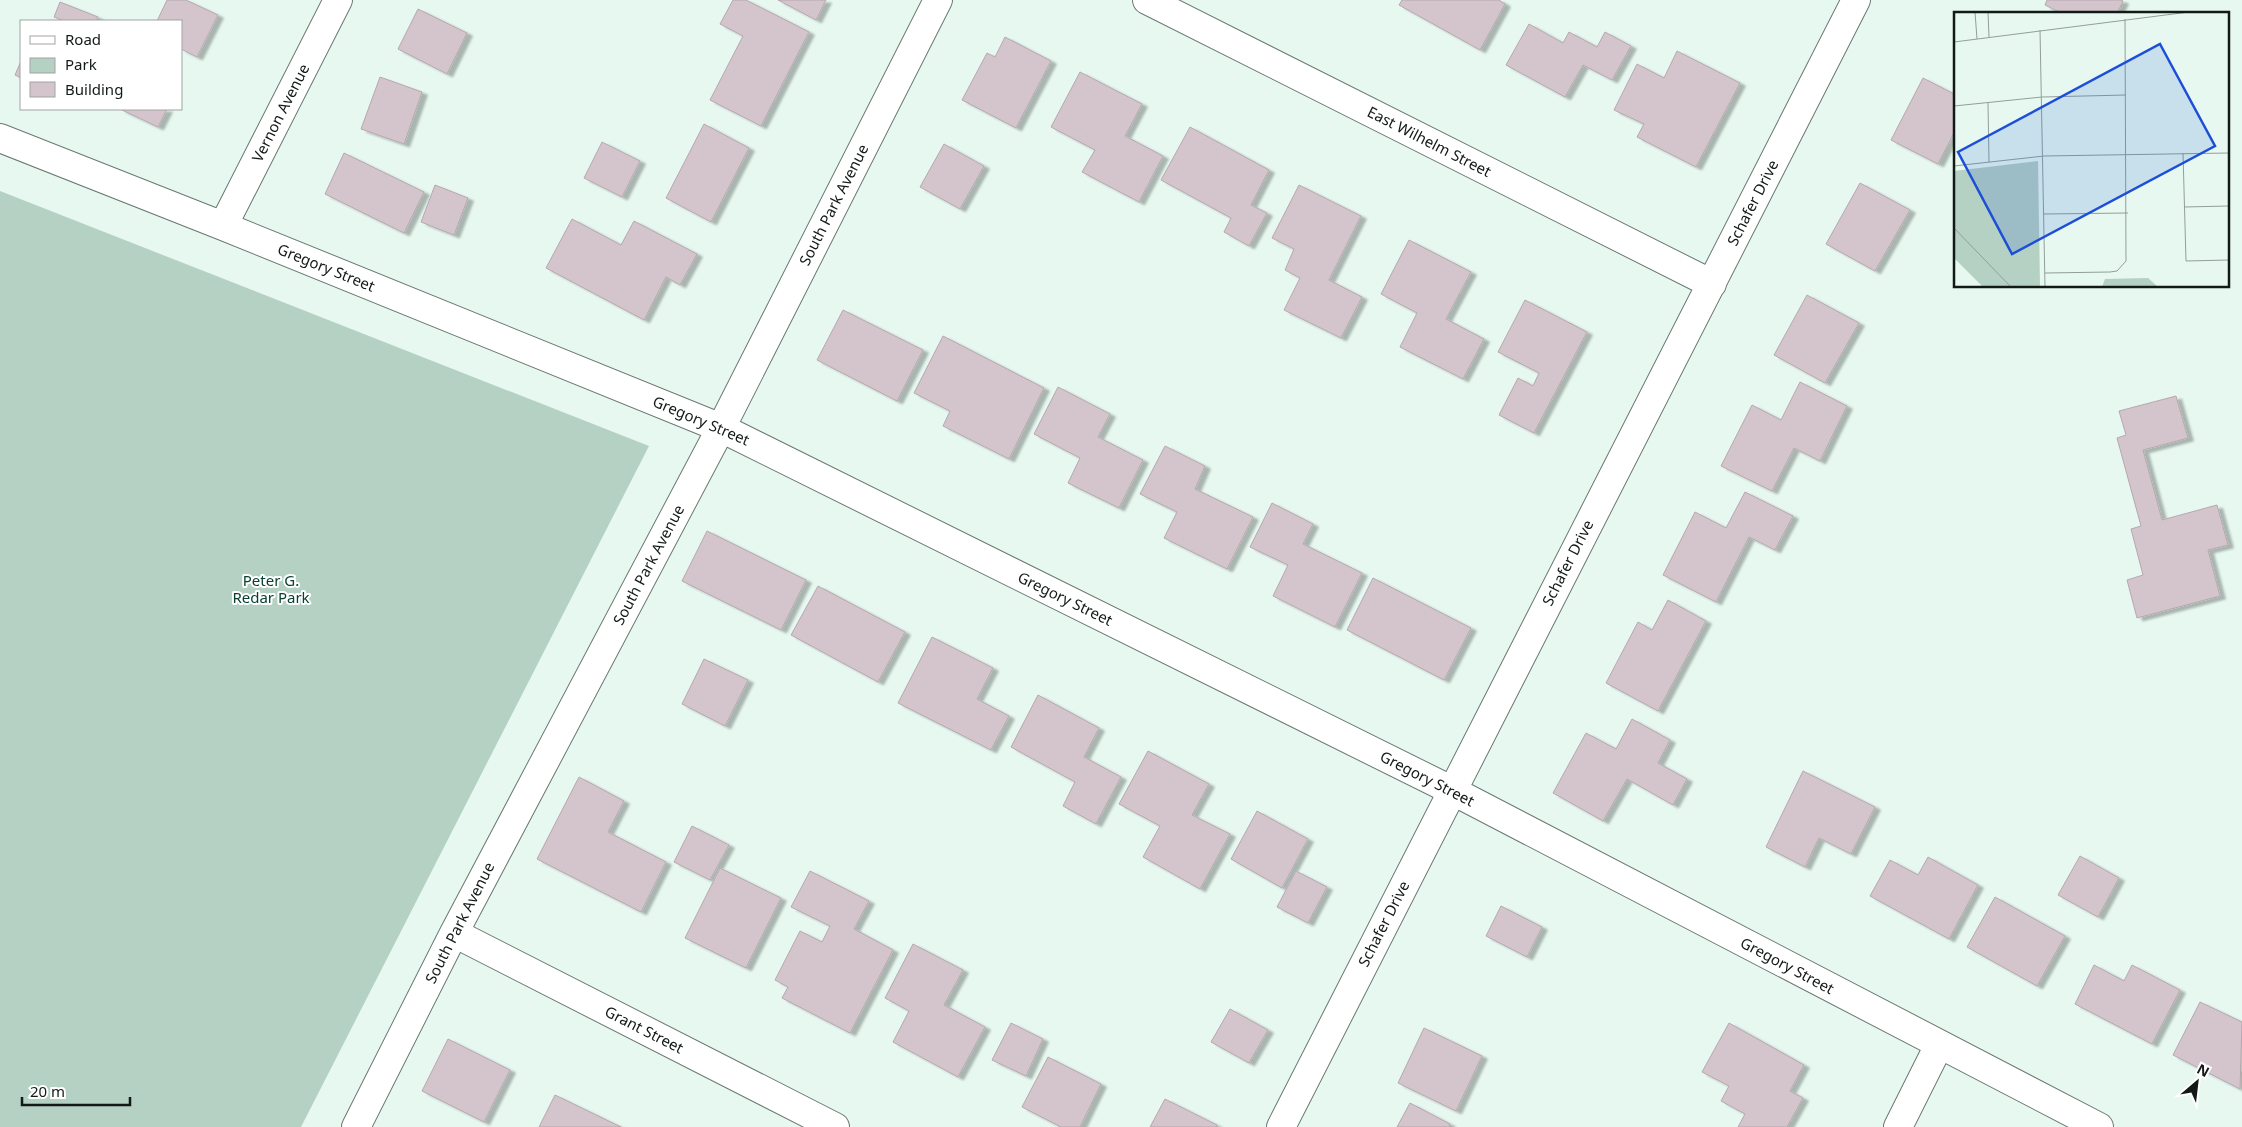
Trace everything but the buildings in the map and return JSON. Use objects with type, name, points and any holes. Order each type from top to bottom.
[{"type":"street","name":"Vernon Avenue","points":[[224,226],[338,0]]},
{"type":"street","name":"South Park Avenue","points":[[356,1127],[454,933],[721,428],[938,0]]},
{"type":"street","name":"East Wilhelm Street","points":[[1147,0],[1712,284]]},
{"type":"street","name":"Schafer Drive","points":[[1281,1127],[1451,790],[1856,0]]},
{"type":"street","name":"Gregory Street","points":[[0,138],[224,226],[721,428],[1451,790],[1939,1046],[2099,1127]]},
{"type":"street","name":"Grant Street","points":[[454,933],[835,1127]]},
{"type":"street","points":[[1898,1127],[1939,1046]]},
{"type":"green space","name":"Peter G. Redar Park","points":[[0,191],[649,446],[301,1127],[0,1127]]}]
